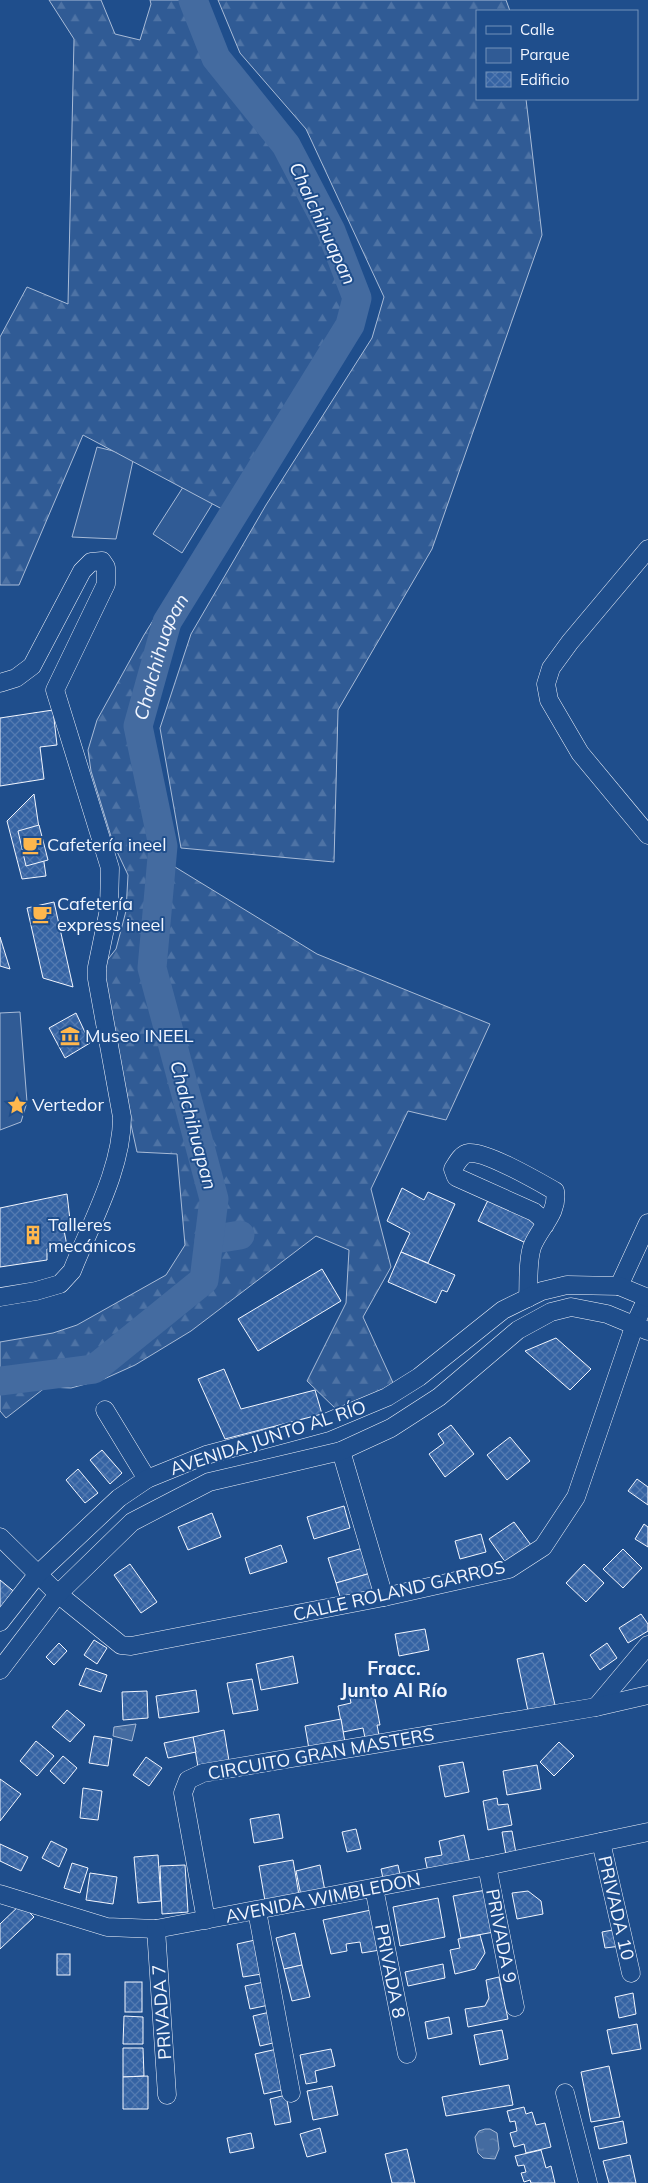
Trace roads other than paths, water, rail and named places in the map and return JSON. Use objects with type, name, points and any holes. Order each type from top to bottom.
[{"type":"street","points":[[648,549],[570,642],[551,668],[546,684],[549,700],[580,753],[648,835]]},
{"type":"street","points":[[0,683],[16,678],[32,666],[82,571],[91,562],[102,561],[106,567],[106,584],[55,690],[110,868],[109,909],[97,967],[97,979],[122,1117],[122,1137],[118,1158],[72,1271],[60,1284],[0,1298]]},
{"type":"street","points":[[528,1298],[529,1262],[532,1247],[545,1225],[557,1201],[555,1191],[525,1174],[481,1155],[469,1153],[461,1156],[453,1169],[456,1176],[534,1212],[545,1225]]},
{"type":"street","points":[[619,1286],[648,1223]]},
{"type":"street","name":"AVENIDA JUNTO AL RÍO","points":[[0,1622],[37,1575],[119,1498],[147,1479],[206,1455],[325,1423],[387,1397],[419,1377],[503,1310],[542,1292],[568,1285],[619,1286],[648,1298]]},
{"type":"street","name":"CALLE ROLAND GARROS","points":[[0,1537],[58,1594],[122,1645],[131,1646],[384,1598],[509,1569],[543,1547],[576,1497],[641,1328],[648,1298]]},
{"type":"street","name":"AVENIDA JUNTO AL RÍO","points":[[0,1670],[58,1594],[132,1522],[209,1482],[341,1451],[391,1428],[439,1397],[518,1330],[551,1312],[572,1307],[607,1314],[641,1328]]},
{"type":"street","points":[[419,1377],[439,1397]]},
{"type":"street","points":[[105,1410],[147,1479]]},
{"type":"street","points":[[341,1451],[384,1598]]},
{"type":"street","points":[[596,1707],[648,1645]]},
{"type":"street","name":"CIRCUITO GRAN MASTERS","points":[[206,1920],[183,1793],[188,1780],[203,1773],[596,1707],[648,1695]]},
{"type":"street","name":"AVENIDA WIMBLEDON","points":[[0,1894],[107,1927],[156,1929],[487,1866],[648,1832]]},
{"type":"street","name":"PRIVADA 10","points":[[601,1842],[631,1973]]},
{"type":"street","name":"PRIVADA 9","points":[[487,1866],[515,2006]]},
{"type":"street","name":"PRIVADA 8","points":[[374,1888],[407,2054]]},
{"type":"street","points":[[256,1911],[291,2093]]},
{"type":"street","name":"PRIVADA 7","points":[[156,1929],[167,2095]]},
{"type":"street","points":[[566,2094],[588,2183]]},
{"type":"water","points":[[136,1724],[132,1741],[113,1736],[114,1727]]},
{"type":"water","points":[[490,2129],[497,2133],[499,2149],[495,2159],[483,2158],[478,2153],[475,2137],[479,2131]]},
{"type":"waterway","name":"Chalchihuapan","points":[[0,1381],[94,1369],[204,1280],[214,1199],[152,968],[163,846],[138,726],[167,622],[350,325],[357,298],[331,231],[286,145],[216,58],[193,0]]},
{"type":"waterway","points":[[209,1240],[240,1235]]},
{"type":"place","name":"Cafetería ineel","points":[[32,845]]},
{"type":"place","name":"Cafetería express ineel","points":[[42,914]]},
{"type":"place","name":"Museo INEEL","points":[[70,1036]]},
{"type":"place","name":"Vertedor","points":[[17,1105]]},
{"type":"place","name":"Talleres mecánicos","points":[[33,1235]]},
{"type":"district","name":"Fracc. Junto Al Río","points":[[394,1679]]}]
